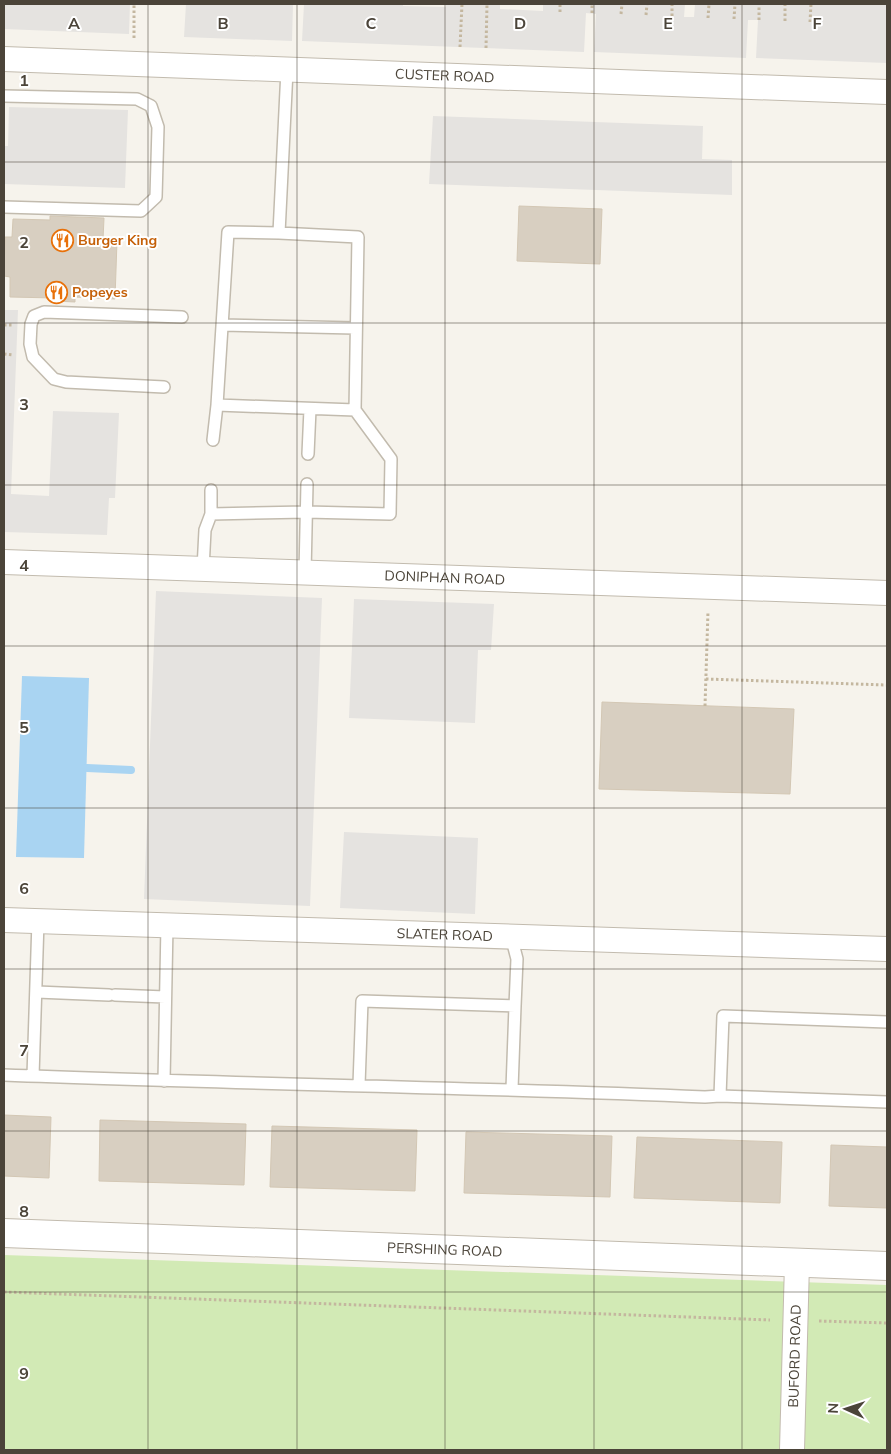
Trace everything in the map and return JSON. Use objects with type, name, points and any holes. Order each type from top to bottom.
[{"type":"street","name":"CUSTER ROAD","points":[[4,59],[887,92]]},
{"type":"street","name":"DONIPHAN ROAD","points":[[4,562],[887,592]]},
{"type":"street","name":"SLATER ROAD","points":[[4,920],[887,949]]},
{"type":"street","name":"PERSHING ROAD","points":[[4,1233],[887,1266]]},
{"type":"street","name":"BUFORD ROAD","points":[[792,1450],[797,1263]]},
{"type":"lane","points":[[279,233],[286,70]]},
{"type":"lane","points":[[4,96],[137,99],[151,106],[158,127],[156,197],[141,211],[4,207]]},
{"type":"lane","points":[[211,514],[306,512],[390,514],[391,460],[355,410],[358,237],[228,232],[213,440]]},
{"type":"lane","points":[[164,387],[66,382],[54,379],[33,357],[30,344],[31,324],[34,316],[44,312],[182,317]]},
{"type":"lane","points":[[222,325],[356,328]]},
{"type":"lane","points":[[217,405],[355,410]]},
{"type":"lane","points":[[308,454],[310,409]]},
{"type":"lane","points":[[305,572],[307,484]]},
{"type":"lane","points":[[203,569],[205,530],[211,514],[212,490]]},
{"type":"lane","points":[[33,1076],[38,921]]},
{"type":"lane","points":[[164,1081],[167,926]]},
{"type":"lane","points":[[511,936],[517,959],[512,1089]]},
{"type":"lane","points":[[36,992],[165,996]]},
{"type":"lane","points":[[359,1085],[362,1001],[515,1006]]},
{"type":"lane","points":[[720,1096],[723,1016],[887,1022]]},
{"type":"lane","points":[[4,1075],[164,1081],[512,1089],[887,1102]]},
{"type":"path","points":[[134,4],[134,38]]},
{"type":"path","points":[[460,48],[462,4]]},
{"type":"path","points":[[486,48],[487,4]]},
{"type":"path","points":[[560,4],[560,12]]},
{"type":"path","points":[[592,4],[592,13]]},
{"type":"path","points":[[621,14],[622,4]]},
{"type":"path","points":[[646,15],[647,4]]},
{"type":"path","points":[[672,4],[672,16]]},
{"type":"path","points":[[708,18],[709,4]]},
{"type":"path","points":[[734,19],[735,4]]},
{"type":"path","points":[[759,20],[760,4]]},
{"type":"path","points":[[785,4],[785,21]]},
{"type":"path","points":[[810,4],[810,22]]},
{"type":"path","points":[[705,706],[709,587]]},
{"type":"path","points":[[706,679],[887,685]]},
{"type":"path","points":[[4,1292],[887,1323]]},
{"type":"green space","points":[[4,1255],[887,1285],[887,1450],[4,1450]]},
{"type":"shaded area","points":[[4,4],[130,4],[129,34],[4,29]]},
{"type":"shaded area","points":[[186,4],[293,4],[292,41],[184,37]]},
{"type":"shaded area","points":[[304,4],[403,4],[403,6],[446,7],[446,4],[500,4],[500,9],[543,11],[543,4],[685,4],[684,17],[694,17],[695,4],[887,4],[887,63],[756,58],[758,20],[748,20],[746,58],[594,52],[596,14],[586,13],[584,52],[302,41]]},
{"type":"shaded area","points":[[9,107],[128,110],[125,188],[4,184],[4,146],[8,146]]},
{"type":"shaded area","points":[[433,116],[703,126],[702,159],[732,160],[732,195],[429,184]]},
{"type":"shaded area","points":[[4,310],[18,310],[11,494],[49,496],[53,411],[119,413],[115,498],[109,498],[107,535],[4,532]]},
{"type":"shaded area","points":[[156,591],[322,598],[310,906],[144,899]]},
{"type":"shaded area","points":[[354,599],[494,604],[491,650],[478,650],[475,723],[349,718]]},
{"type":"shaded area","points":[[344,832],[478,838],[475,914],[340,908]]},
{"type":"water","points":[[22,676],[89,678],[84,858],[16,857]]},
{"type":"building","points":[[519,206],[602,209],[600,264],[517,261]]},
{"type":"building","points":[[50,216],[104,218],[103,240],[117,241],[115,299],[75,297],[75,302],[55,301],[55,298],[10,297],[10,277],[4,276],[5,237],[12,237],[13,219],[50,220]]},
{"type":"building","points":[[602,702],[794,709],[790,794],[599,789]]},
{"type":"building","points":[[4,1115],[51,1117],[49,1178],[4,1176]]},
{"type":"building","points":[[100,1120],[246,1124],[244,1185],[99,1181]]},
{"type":"building","points":[[272,1126],[417,1130],[415,1191],[270,1187]]},
{"type":"building","points":[[466,1132],[612,1136],[610,1197],[464,1193]]},
{"type":"building","points":[[637,1137],[782,1142],[780,1203],[634,1198]]},
{"type":"building","points":[[831,1145],[887,1147],[887,1208],[829,1206]]},
{"type":"waterway","points":[[87,768],[131,770]]},
{"type":"place","name":"Burger King","points":[[62,240]]},
{"type":"place","name":"Popeyes","points":[[56,292]]}]
